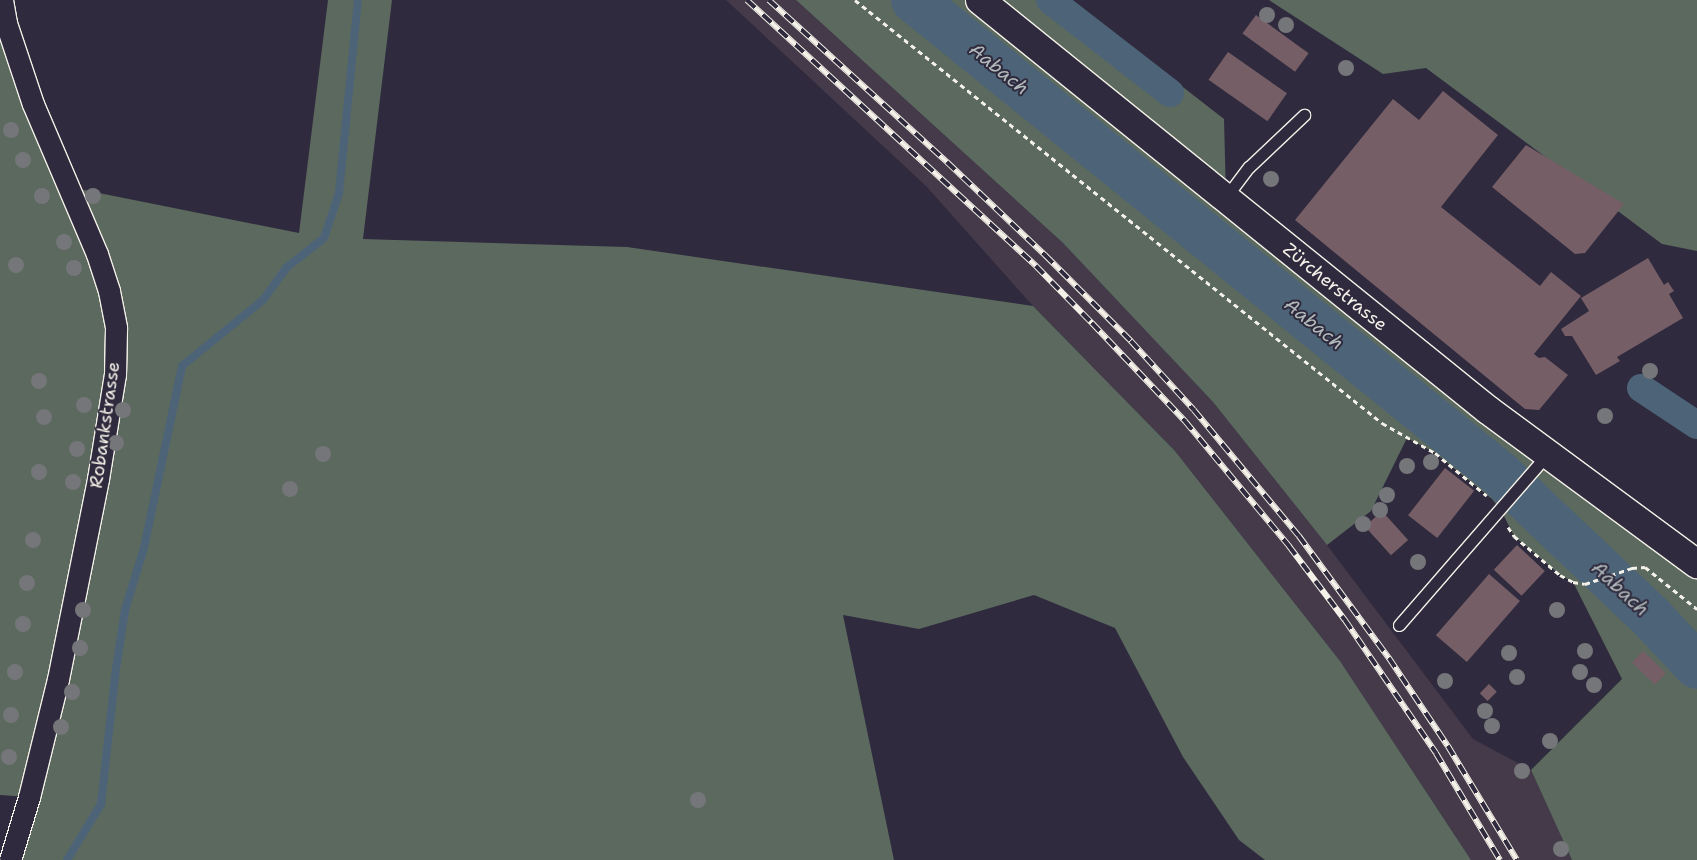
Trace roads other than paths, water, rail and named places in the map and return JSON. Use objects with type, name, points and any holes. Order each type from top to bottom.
[{"type":"main road","name":"Zürcherstrasse","points":[[980,0],[1226,197],[1395,336],[1547,455],[1697,564]]},
{"type":"street","name":"Robankstrasse","points":[[2,0],[6,23],[33,104],[97,254],[109,291],[116,328],[115,374],[93,507],[58,679],[29,797],[10,860]]},
{"type":"lane","points":[[1226,197],[1249,167],[1304,115]]},
{"type":"lane","points":[[1399,625],[1547,455]]},
{"type":"waterway","points":[[67,860],[101,804],[116,669],[125,610],[144,548],[182,366],[263,300],[286,268],[324,238],[339,193],[358,0]]},
{"type":"waterway","name":"Aabach","points":[[914,0],[1501,475],[1651,617],[1697,666]]},
{"type":"waterway","points":[[1050,0],[1170,93]]},
{"type":"waterway","points":[[1641,388],[1697,425]]},
{"type":"railway","points":[[747,0],[1036,266],[1185,421],[1289,546],[1345,620],[1436,753],[1500,860]]},
{"type":"railway","points":[[769,0],[947,162],[1045,255],[1131,341],[1194,410],[1299,536],[1389,658],[1448,746],[1517,860]]}]
